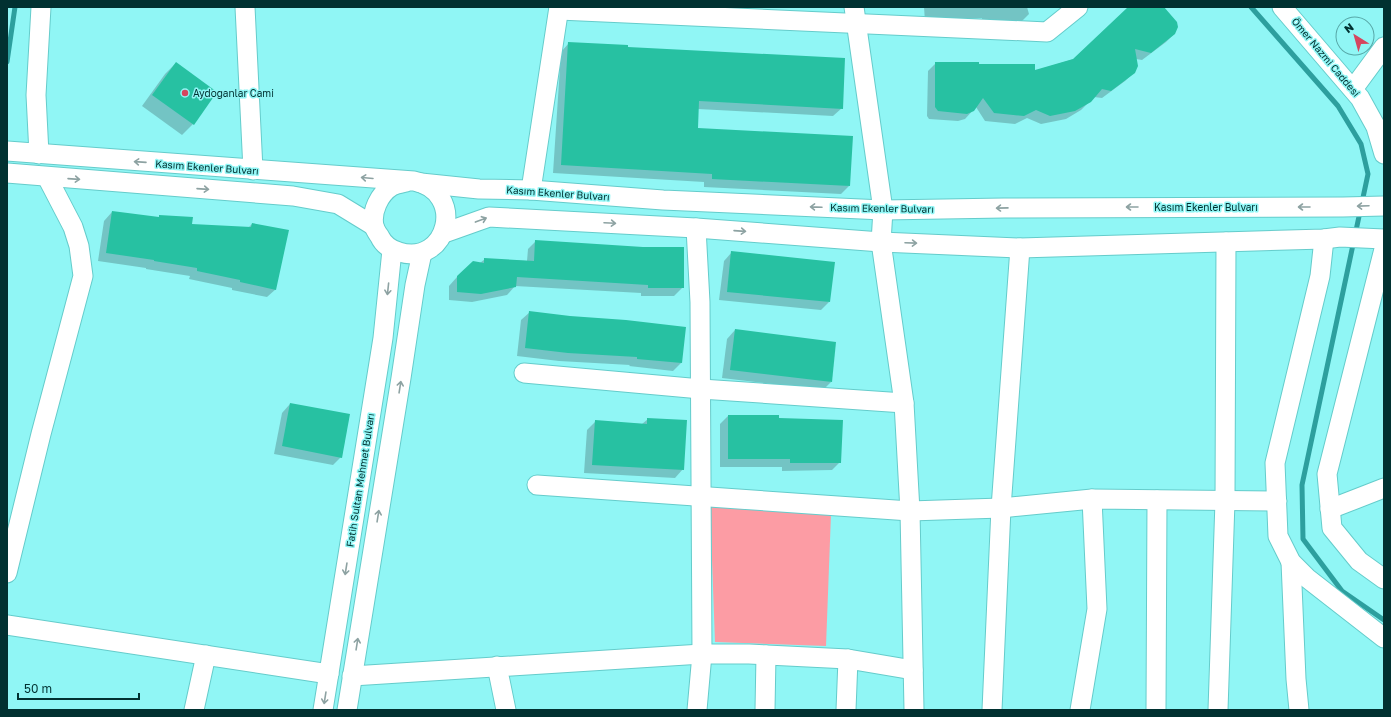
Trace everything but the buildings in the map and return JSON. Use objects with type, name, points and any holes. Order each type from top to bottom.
[{"type":"street","points":[[39,154],[36,96],[41,7]]},
{"type":"street","points":[[244,7],[253,170]]},
{"type":"street","points":[[531,190],[559,9],[855,15],[1047,32],[1078,7]]},
{"type":"street","name":"Ömer Nazmi Caddesi","points":[[1282,7],[1360,98],[1376,127],[1384,154]]},
{"type":"street","points":[[855,15],[883,210],[881,242],[904,403],[910,511],[914,710]]},
{"type":"street","points":[[1353,89],[1384,47]]},
{"type":"street","name":"Kasım Ekenler Bulvarı","points":[[7,151],[414,182],[479,189],[531,190],[663,200],[883,210],[1384,206]]},
{"type":"street","points":[[7,173],[293,196],[338,204],[374,226]]},
{"type":"street","points":[[7,573],[41,434],[83,276],[79,246],[73,227],[47,177]]},
{"type":"street","points":[[414,182],[435,190],[444,203],[447,218],[444,233],[435,245],[422,253],[407,254],[392,250],[381,240],[374,226],[374,211],[380,197],[392,186],[414,182]]},
{"type":"street","points":[[444,233],[488,217],[696,228],[881,242],[1020,248],[1332,238],[1380,242],[1327,474],[1332,528],[1359,561],[1384,579]]},
{"type":"street","points":[[696,228],[700,302],[702,654],[697,710]]},
{"type":"street","points":[[1332,238],[1320,276],[1274,463],[1278,536],[1291,562],[1308,578],[1384,638]]},
{"type":"street","points":[[1218,710],[1225,501],[1226,242]]},
{"type":"street","points":[[992,710],[1001,508],[1020,248]]},
{"type":"street","name":"Fatih Sultan Mehmet Bulvarı","points":[[323,710],[383,338],[392,250]]},
{"type":"street","points":[[347,710],[415,285],[422,253]]},
{"type":"street","points":[[524,373],[700,389],[904,403]]},
{"type":"street","points":[[537,485],[910,511],[1001,508],[1092,499],[1276,501]]},
{"type":"street","points":[[1330,509],[1384,488]]},
{"type":"street","points":[[1080,710],[1097,609],[1092,499]]},
{"type":"street","points":[[1156,710],[1157,500]]},
{"type":"street","points":[[1291,562],[1296,679],[1299,710]]},
{"type":"street","points":[[7,625],[329,674]]},
{"type":"street","points":[[352,676],[702,654],[848,659],[912,670]]},
{"type":"street","points":[[194,710],[206,655]]},
{"type":"street","points":[[765,710],[766,655]]},
{"type":"street","points":[[846,710],[848,659]]},
{"type":"street","points":[[497,666],[506,710]]},
{"type":"shaded area","points":[[710,504],[831,514],[826,646],[715,642]]},
{"type":"waterway","points":[[7,62],[15,7]]},
{"type":"waterway","points":[[1251,7],[1338,106],[1361,144],[1368,174],[1302,485],[1303,539],[1342,591],[1384,620]]},
{"type":"place","name":"Aydoğanlar Cami","points":[[185,93]]}]
